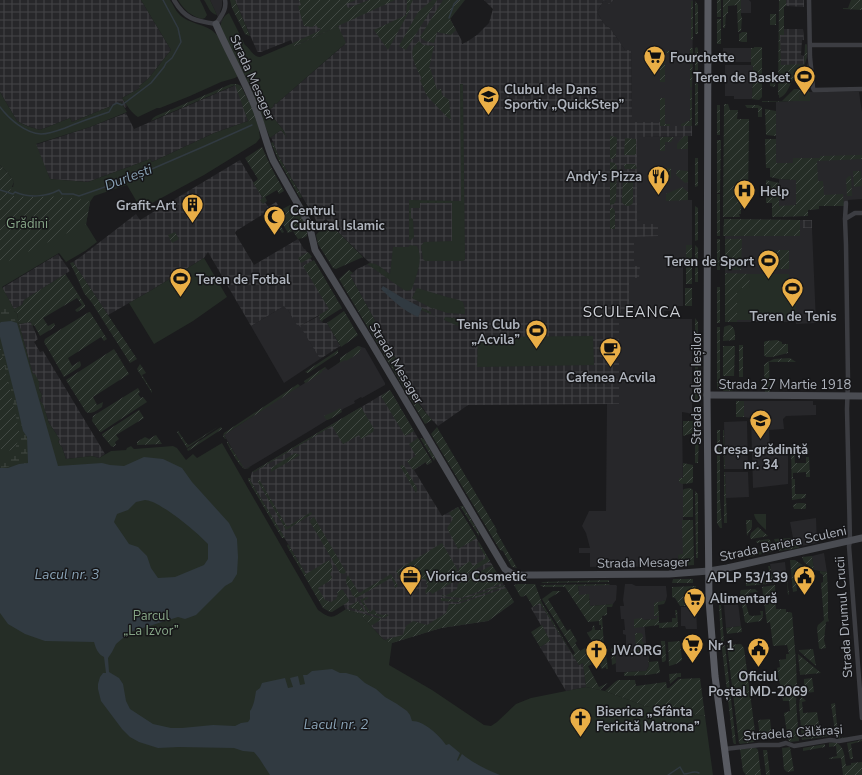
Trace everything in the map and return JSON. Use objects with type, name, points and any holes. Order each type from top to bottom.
[{"type":"main road","name":"Strada Calea Ieșilor","points":[[708,0],[707,396],[709,600],[715,676],[728,775]]},
{"type":"street","name":"Strada Mesager","points":[[174,0],[183,13],[188,17],[201,22],[216,24],[262,123],[273,160],[309,224],[315,250],[368,337],[504,569],[516,575],[669,574],[709,571]]},
{"type":"street","points":[[216,24],[226,7],[225,0]]},
{"type":"street","points":[[808,0],[814,90],[862,89]]},
{"type":"street","points":[[810,46],[862,45]]},
{"type":"street","name":"Strada Drumul Crucii","points":[[846,203],[850,541],[848,546],[862,718]]},
{"type":"street","points":[[845,219],[855,213],[862,213]]},
{"type":"street","name":"Strada 27 Martie 1918","points":[[707,396],[862,396]]},
{"type":"street","name":"Strada Bariera Sculeni","points":[[709,571],[862,538]]},
{"type":"street","name":"Stradela Călărași","points":[[725,749],[759,745],[779,745],[786,743],[794,746],[830,740],[839,741],[862,737]]},
{"type":"shaded area","points":[[0,0],[141,0],[171,50],[148,79],[139,86],[140,88],[122,98],[127,106],[125,108],[121,102],[72,122],[70,118],[40,130],[17,121],[0,92]]},
{"type":"shaded area","points":[[210,0],[222,0],[220,12],[223,19],[221,24]]},
{"type":"shaded area","points":[[235,0],[453,0],[459,6],[450,19],[462,41],[462,44],[477,35],[489,23],[493,9],[484,0],[604,0],[597,12],[604,24],[610,28],[625,50],[631,50],[632,122],[660,122],[661,126],[692,126],[692,136],[637,137],[637,224],[658,224],[658,236],[634,237],[634,266],[640,266],[639,278],[629,278],[629,307],[619,314],[619,404],[468,405],[438,426],[430,418],[408,387],[404,378],[406,377],[350,275],[357,269],[370,263],[326,219],[322,222],[317,222],[278,155],[271,137],[281,130],[285,135],[284,131],[268,111],[275,103],[276,104],[345,44],[294,46],[291,40],[258,52]]},
{"type":"shaded area","points":[[604,0],[609,3],[614,0],[693,0],[692,126],[660,126],[660,122],[632,122],[631,50],[625,50],[610,28],[604,24],[597,12]]},
{"type":"shaded area","points":[[604,0],[614,0],[609,4]]},
{"type":"shaded area","points":[[741,0],[749,0],[751,2],[751,13],[741,13]]},
{"type":"shaded area","points":[[786,0],[804,0],[804,7],[786,6]]},
{"type":"shaded area","points":[[784,29],[803,29],[804,40],[802,40],[801,55],[804,56],[804,65],[781,65],[780,35],[784,35]]},
{"type":"shaded area","points":[[723,48],[751,48],[751,62],[723,62]]},
{"type":"shaded area","points":[[725,65],[753,65],[752,99],[734,99],[734,96],[725,96]]},
{"type":"shaded area","points":[[236,85],[248,121],[214,133],[152,162],[150,159],[88,182],[50,179],[35,145],[90,127],[126,113],[134,129]]},
{"type":"shaded area","points":[[800,92],[859,92],[862,112],[862,199],[848,200],[848,203],[844,206],[819,206],[819,209],[808,210],[808,216],[779,217],[779,179],[793,180],[793,163],[776,163],[776,102],[793,101]]},
{"type":"shaded area","points":[[688,136],[688,200],[692,200],[692,245],[686,245],[686,266],[683,266],[683,306],[673,306],[673,311],[664,311],[664,319],[692,319],[692,415],[682,412],[683,555],[678,555],[678,561],[666,561],[664,566],[590,567],[590,553],[579,553],[579,548],[590,548],[586,533],[582,526],[589,511],[606,511],[607,404],[619,404],[619,314],[629,307],[629,278],[632,278],[634,266],[634,236],[658,236],[637,224],[637,137]]},
{"type":"shaded area","points":[[240,160],[268,207],[276,202],[278,205],[235,233],[254,265],[298,239],[339,306],[319,318],[323,323],[327,323],[340,346],[320,359],[300,326],[319,315],[298,327],[284,306],[251,326],[208,252],[204,258],[108,315],[73,262],[136,214],[140,220]]},
{"type":"shaded area","points":[[725,219],[803,220],[803,228],[812,228],[816,323],[796,324],[796,322],[725,322]]},
{"type":"shaded area","points":[[803,220],[812,220],[812,228],[803,228]]},
{"type":"shaded area","points":[[58,254],[70,271],[24,300],[22,305],[14,309],[2,288]]},
{"type":"shaded area","points":[[284,306],[298,326],[300,325],[320,359],[284,383],[251,326]]},
{"type":"shaded area","points":[[31,322],[38,339],[34,342],[40,352],[43,351],[105,454],[99,458],[92,456],[66,459],[62,447],[58,441],[59,440],[49,423],[43,405],[40,401],[42,395],[39,389],[39,382],[33,375],[19,324]]},
{"type":"shaded area","points":[[358,346],[365,348],[385,385],[354,401],[355,403],[244,469],[224,435],[305,383],[306,380],[326,368],[328,370],[340,362],[340,358]]},
{"type":"shaded area","name":"Viorica Cosmetic","points":[[390,390],[432,462],[427,465],[426,462],[414,470],[442,516],[458,507],[514,602],[488,621],[441,628],[392,643],[383,639],[360,614],[346,610],[342,602],[325,606],[250,480],[252,472]]},
{"type":"shaded area","name":"Creșa-grădiniță nr. 34","points":[[744,401],[813,401],[813,405],[816,405],[816,415],[786,416],[783,419],[784,429],[769,430],[770,452],[788,452],[788,484],[753,488],[751,418],[744,417]]},
{"type":"shaded area","points":[[747,421],[748,468],[725,469],[724,422]]},
{"type":"shaded area","points":[[725,472],[748,472],[749,497],[726,498]]},
{"type":"shaded area","points":[[816,518],[817,543],[792,548],[791,538],[793,538],[790,522]]},
{"type":"shaded area","points":[[824,553],[827,572],[814,570],[812,556]]},
{"type":"shaded area","points":[[785,562],[787,580],[773,581],[770,564]]},
{"type":"shaded area","points":[[625,584],[632,584],[636,586],[666,586],[666,600],[654,604],[654,616],[659,617],[657,617],[657,619],[644,620],[647,653],[649,657],[649,666],[646,671],[616,672],[615,648],[626,647],[626,635],[623,634],[623,630],[625,630],[624,619],[621,619],[620,606],[624,606],[623,600]]},
{"type":"shaded area","points":[[578,585],[616,585],[616,600],[613,604],[590,606],[590,599],[579,595]]},
{"type":"shaded area","points":[[540,603],[579,665],[583,663],[586,687],[566,691],[540,647],[550,641],[531,608]]},
{"type":"shaded area","points":[[738,603],[741,626],[726,628],[724,605],[735,605]]},
{"type":"shaded area","points":[[681,607],[696,607],[697,629],[686,629],[685,626],[681,626]]},
{"type":"green space","points":[[141,0],[170,0],[183,18],[213,31],[217,35],[238,76],[138,117],[136,116],[129,109],[122,98],[140,88],[139,86],[148,79],[171,50]]},
{"type":"green space","points":[[178,0],[200,0],[207,15],[202,19],[194,16],[185,10]]},
{"type":"green space","points":[[204,0],[210,0],[217,15],[211,11]]},
{"type":"green space","points":[[230,0],[235,0],[250,36],[245,34],[232,8]]},
{"type":"green space","points":[[299,0],[356,0],[346,4],[348,8],[369,0],[395,0],[294,46],[293,43],[321,30],[316,25],[312,27],[304,26],[298,6],[301,5]]},
{"type":"green space","points":[[407,0],[413,0],[409,8],[410,10],[388,50],[374,30],[406,15]]},
{"type":"green space","points":[[432,0],[437,0],[406,50],[399,46],[418,12]]},
{"type":"green space","points":[[443,0],[465,0],[450,19],[456,30],[451,35],[437,32],[434,43],[425,41],[420,37]]},
{"type":"green space","points":[[717,0],[721,0],[721,17],[717,17]]},
{"type":"green space","points":[[723,0],[741,0],[741,31],[738,32],[737,5],[728,6],[725,28],[723,28]]},
{"type":"green space","points":[[779,0],[786,0],[786,6],[784,7],[784,35],[780,35],[781,65],[804,64],[805,45],[807,44],[807,58],[803,67],[794,78],[786,93],[779,98],[778,95]]},
{"type":"green space","points":[[851,0],[862,0],[862,10],[843,9],[848,8]]},
{"type":"green space","points":[[691,1],[693,1],[693,40],[691,40]]},
{"type":"green space","points":[[695,1],[698,5],[698,34],[695,34]]},
{"type":"green space","points":[[229,13],[245,45],[253,54],[260,57],[293,43],[295,46],[338,26],[346,43],[276,104],[275,103],[274,106],[268,111],[284,131],[287,138],[281,130],[270,138],[246,78],[220,28],[223,19]]},
{"type":"green space","points":[[770,14],[776,14],[776,25],[770,25]]},
{"type":"green space","points":[[717,19],[721,19],[721,44],[717,44]]},
{"type":"green space","points":[[742,32],[747,32],[747,42],[739,41],[739,34]]},
{"type":"green space","points":[[419,41],[423,45],[434,46],[429,68],[437,90],[441,89],[442,95],[449,100],[451,120],[428,97],[420,80],[422,79],[415,64],[412,52]]},
{"type":"green space","points":[[697,47],[698,125],[695,126],[695,48]]},
{"type":"green space","points":[[762,47],[762,97],[759,100],[752,99],[753,66],[751,65],[751,48]]},
{"type":"green space","points":[[690,48],[693,48],[692,87],[690,87]]},
{"type":"green space","points":[[660,51],[670,51],[670,53],[665,53],[665,82],[660,82]]},
{"type":"green space","points":[[808,63],[809,83],[808,85],[803,86],[799,82],[805,82],[806,75],[800,74],[805,70]]},
{"type":"green space","points":[[770,75],[776,75],[775,87],[770,86]]},
{"type":"green space","points":[[231,84],[241,86],[257,118],[248,121],[235,85],[151,121],[156,116]]},
{"type":"green space","points":[[460,84],[463,84],[465,260],[425,261],[423,259],[421,246],[424,242],[452,241],[452,203],[420,203],[420,208],[411,208],[414,237],[409,240],[409,200],[461,201]]},
{"type":"green space","points":[[794,89],[810,92],[800,92],[799,101],[762,102],[782,101]]},
{"type":"green space","points":[[690,90],[692,90],[692,126],[681,126],[681,124],[690,121]]},
{"type":"green space","name":"Parcul „La Izvor”","points":[[0,92],[17,121],[40,130],[70,118],[72,122],[121,102],[127,112],[90,127],[36,144],[50,179],[88,182],[150,159],[152,162],[214,133],[257,118],[258,123],[260,138],[256,143],[204,175],[141,209],[127,185],[94,196],[90,202],[86,224],[97,242],[66,262],[59,253],[2,287],[14,311],[17,313],[33,374],[35,374],[39,382],[39,389],[42,395],[40,401],[43,404],[49,423],[60,440],[58,441],[62,447],[66,459],[92,456],[99,458],[111,451],[126,450],[131,446],[134,449],[173,446],[177,448],[186,460],[193,454],[197,458],[222,443],[318,610],[332,617],[346,609],[360,614],[383,639],[392,643],[389,665],[432,690],[484,725],[491,726],[516,704],[531,698],[586,687],[605,691],[645,706],[705,716],[713,775],[0,775],[0,185],[13,187],[14,182],[0,165]]},
{"type":"green space","name":"Teren de Basket","points":[[800,92],[810,92],[810,101],[799,101]]},
{"type":"green space","points":[[660,98],[665,98],[665,124],[670,124],[670,126],[660,126]]},
{"type":"green space","points":[[724,104],[728,104],[730,110],[738,110],[737,119],[749,119],[748,203],[743,204],[741,214],[739,214],[740,217],[723,217]]},
{"type":"green space","points":[[717,105],[720,105],[720,135],[717,135]]},
{"type":"green space","points":[[745,105],[758,105],[762,107],[762,117],[758,117],[758,108],[747,108]]},
{"type":"green space","points":[[765,109],[776,111],[776,136],[766,135]]},
{"type":"green space","points":[[610,136],[616,137],[617,139],[616,156],[613,159],[610,159]]},
{"type":"green space","points":[[684,136],[688,136],[688,149],[677,149],[677,144]]},
{"type":"green space","points":[[660,137],[674,137],[671,142],[665,142],[665,151],[660,151]]},
{"type":"green space","points":[[625,138],[636,139],[635,155],[624,155]]},
{"type":"green space","points":[[765,139],[776,139],[776,163],[793,163],[793,158],[862,155],[862,159],[817,161],[818,181],[823,181],[824,195],[843,194],[844,206],[819,206],[819,209],[808,210],[808,216],[772,217],[772,203],[766,203],[766,180],[779,183],[779,206],[796,205],[796,180],[770,177],[770,168],[766,168]]},
{"type":"green space","points":[[717,140],[721,140],[720,193],[717,193]]},
{"type":"green space","points":[[273,142],[278,155],[302,197],[300,198],[279,161],[271,143]]},
{"type":"green space","points":[[262,147],[284,191],[279,194],[277,190],[265,197],[267,201],[263,204],[260,200],[263,198],[253,183],[258,179],[245,158]]},
{"type":"green space","points":[[695,158],[698,158],[698,186],[695,187]]},
{"type":"green space","points":[[610,162],[615,163],[617,167],[616,200],[614,204],[610,205]]},
{"type":"green space","points":[[625,164],[635,164],[637,168],[625,169]]},
{"type":"green space","name":"Grădini","points":[[0,165],[14,182],[8,195],[20,197],[40,197],[53,195],[54,198],[71,197],[75,200],[84,199],[90,202],[86,224],[0,265]]},
{"type":"green space","points":[[661,168],[671,168],[671,178],[667,178],[667,173],[661,173]]},
{"type":"green space","points":[[677,170],[688,171],[688,182],[685,183],[676,175]]},
{"type":"green space","points":[[853,171],[861,171],[862,186],[854,187]]},
{"type":"green space","points":[[630,174],[633,176],[633,203],[628,206],[622,202],[623,176]]},
{"type":"green space","points":[[851,176],[852,196],[847,196],[846,179]]},
{"type":"green space","points":[[682,187],[688,192],[688,200],[666,201],[666,194]]},
{"type":"green space","points":[[717,194],[720,194],[720,236],[717,236]]},
{"type":"green space","points":[[290,205],[295,207],[307,227],[306,237],[298,239],[293,231],[288,233],[278,216],[276,217],[284,232],[282,233],[271,215]]},
{"type":"green space","points":[[695,206],[698,208],[698,240],[695,241]]},
{"type":"green space","points":[[610,208],[613,208],[615,211],[615,229],[610,229]]},
{"type":"green space","points":[[724,219],[800,220],[800,236],[723,236]]},
{"type":"green space","points":[[326,224],[330,224],[363,257],[336,269],[333,268],[318,244],[316,235]]},
{"type":"green space","points":[[175,232],[179,239],[172,243],[168,235]]},
{"type":"green space","points":[[717,239],[720,239],[720,270],[717,270]]},
{"type":"green space","points":[[725,239],[742,239],[741,270],[725,270]]},
{"type":"green space","points":[[410,245],[417,246],[420,262],[412,289],[410,290],[404,290],[367,264],[370,263],[379,266],[390,274],[393,247],[408,247]]},
{"type":"green space","points":[[686,245],[692,245],[692,284],[686,284]]},
{"type":"green space","points":[[695,245],[698,248],[698,282],[695,282]]},
{"type":"green space","points":[[764,250],[789,250],[789,269],[764,269]]},
{"type":"green space","points":[[308,252],[312,257],[301,263],[298,258]]},
{"type":"green space","name":"Teren de Fotbal","points":[[204,258],[227,297],[193,321],[154,344],[129,303]]},
{"type":"green space","points":[[314,260],[342,308],[322,322],[319,315],[329,309],[303,266]]},
{"type":"green space","points":[[73,262],[137,359],[130,363],[84,293],[70,263]]},
{"type":"green space","points":[[349,270],[353,273],[350,275],[406,377],[404,379],[413,395],[432,420],[425,424],[339,279]]},
{"type":"green space","points":[[725,273],[750,274],[749,288],[737,288],[737,322],[725,322]]},
{"type":"green space","points":[[65,274],[85,307],[77,312],[75,310],[82,305],[77,298],[43,318],[48,326],[54,323],[55,325],[53,328],[40,336],[34,325],[32,326],[31,322],[19,324],[17,313],[14,309],[22,305],[24,300]]},
{"type":"green space","points":[[750,274],[789,274],[789,301],[796,301],[796,315],[789,315],[789,320],[737,320],[737,288],[749,288]]},
{"type":"green space","points":[[717,287],[720,287],[720,323],[717,323]]},
{"type":"green space","points":[[417,288],[463,302],[465,314],[447,313],[433,309],[412,298]]},
{"type":"green space","points":[[685,288],[692,288],[692,306],[685,306]]},
{"type":"green space","points":[[0,299],[17,323],[0,325]]},
{"type":"green space","points":[[422,308],[431,312],[431,314],[442,319],[421,310]]},
{"type":"green space","points":[[344,311],[358,335],[341,347],[327,323]]},
{"type":"green space","points":[[89,312],[107,339],[104,341],[101,337],[68,358],[72,366],[80,361],[81,365],[64,377],[44,342],[45,339]]},
{"type":"green space","points":[[445,317],[463,319],[468,324],[465,329],[444,320]]},
{"type":"green space","points":[[695,318],[698,322],[698,350],[695,351]]},
{"type":"green space","points":[[730,325],[734,330],[735,340],[723,341],[724,327]]},
{"type":"green space","points":[[717,327],[720,327],[720,390],[717,389]]},
{"type":"green space","name":"Tenis Club „Acvila”","points":[[593,336],[594,365],[477,367],[478,337]]},
{"type":"green space","points":[[0,337],[23,431],[27,436],[28,464],[0,468],[0,456],[13,453],[20,435],[0,349]]},
{"type":"green space","points":[[777,340],[782,342],[782,344],[788,344],[788,353],[766,357],[764,355],[764,342]]},
{"type":"green space","points":[[739,345],[743,345],[743,377],[739,377]]},
{"type":"green space","points":[[0,346],[20,435],[14,451],[0,449]]},
{"type":"green space","points":[[358,346],[361,347],[359,353],[336,365],[340,362],[340,358]]},
{"type":"green space","points":[[723,346],[735,346],[734,376],[723,376]]},
{"type":"green space","points":[[114,349],[129,374],[93,397],[97,405],[103,402],[102,407],[92,413],[88,413],[66,380]]},
{"type":"green space","points":[[338,350],[338,353],[308,373],[305,372]]},
{"type":"green space","points":[[695,356],[698,358],[698,401],[695,403]]},
{"type":"green space","points":[[790,358],[796,362],[769,362],[770,392],[765,392],[764,365],[766,363],[774,359]]},
{"type":"green space","points":[[140,364],[146,373],[142,375],[152,393],[137,369]]},
{"type":"green space","points":[[325,367],[326,368],[322,372],[306,383],[304,382],[304,381]]},
{"type":"green space","points":[[723,383],[734,383],[734,390],[723,391]]},
{"type":"green space","points":[[298,384],[300,386],[224,435],[225,439],[223,436],[224,433]]},
{"type":"green space","points":[[138,388],[140,392],[138,394],[147,402],[100,432],[92,421],[93,416]]},
{"type":"green space","points":[[390,390],[414,431],[405,436],[381,396]]},
{"type":"green space","points":[[736,401],[744,401],[744,417],[736,417]]},
{"type":"green space","points":[[361,407],[374,429],[373,432],[361,439],[359,435],[343,444],[332,426],[252,472]]},
{"type":"green space","points":[[340,408],[342,412],[330,419],[327,420],[325,418],[324,416]]},
{"type":"green space","points":[[139,410],[144,418],[116,435],[119,439],[115,442],[116,445],[113,447],[111,446],[102,434]]},
{"type":"green space","points":[[683,421],[693,421],[693,433],[683,436]]},
{"type":"green space","points":[[219,426],[187,448],[177,432],[178,431],[189,445]]},
{"type":"green space","points":[[221,427],[222,429],[188,451],[187,449]]},
{"type":"green space","points":[[437,427],[497,530],[496,531],[517,568],[512,567],[503,551],[500,550],[431,434]]},
{"type":"green space","points":[[717,430],[720,430],[720,499],[722,528],[720,528],[717,523]]},
{"type":"green space","points":[[724,430],[725,469],[724,469]]},
{"type":"green space","points":[[156,435],[162,444],[137,445],[137,442],[145,437],[149,439]]},
{"type":"green space","points":[[699,435],[698,463],[695,463],[695,436]]},
{"type":"green space","points":[[418,438],[432,462],[427,465],[426,462],[413,470],[407,461],[416,456],[409,444]]},
{"type":"green space","points":[[420,438],[424,439],[435,458],[434,461]]},
{"type":"green space","points":[[227,441],[244,468],[238,462]]},
{"type":"green space","points":[[806,445],[809,448],[809,454],[805,455],[805,446],[794,446],[795,463],[806,463],[806,457],[809,457],[810,477],[806,477],[806,472],[793,473],[793,479],[795,479],[795,494],[806,494],[805,498],[792,500],[791,446]]},
{"type":"green space","points":[[295,453],[300,455],[271,472],[271,468]]},
{"type":"green space","points":[[683,463],[693,465],[692,483],[682,484],[679,482],[679,478],[683,478]]},
{"type":"green space","points":[[402,465],[417,488],[416,493],[400,466]]},
{"type":"green space","points":[[725,472],[727,523],[724,523]]},
{"type":"green space","points":[[248,478],[251,478],[250,480],[285,538],[282,538]]},
{"type":"green space","points":[[259,479],[287,527],[311,512],[312,514],[286,530],[258,482]]},
{"type":"green space","points":[[690,488],[693,490],[693,517],[683,517],[683,490]]},
{"type":"green space","points":[[695,491],[698,494],[698,558],[696,558]]},
{"type":"green space","points":[[798,503],[806,504],[806,508],[794,509],[793,505]]},
{"type":"green space","points":[[460,506],[463,506],[479,533],[479,536]]},
{"type":"green space","points":[[458,507],[477,538],[458,549],[447,528],[453,519],[449,513]]},
{"type":"green space","points":[[754,514],[766,514],[766,530],[757,521]]},
{"type":"green space","points":[[314,517],[346,572],[344,574],[340,573],[310,522]]},
{"type":"green space","points":[[682,520],[693,520],[694,565],[679,566],[678,555],[683,554]]},
{"type":"green space","points":[[746,520],[752,520],[752,527],[747,536]]},
{"type":"green space","points":[[758,527],[768,536],[751,539],[751,533]]},
{"type":"green space","points":[[791,538],[792,545],[797,544],[799,548],[779,551],[774,539]]},
{"type":"green space","points":[[769,539],[774,547],[774,551],[750,557],[749,554],[764,551],[762,542],[757,543],[756,541]]},
{"type":"green space","points":[[479,542],[490,561],[457,580],[459,568],[470,561],[473,566],[486,558],[478,544]]},
{"type":"green space","points":[[442,543],[457,569],[455,581],[432,594],[431,592],[428,592],[426,594],[425,591],[428,586],[425,579],[419,579],[405,587],[396,571]]},
{"type":"green space","points":[[288,544],[306,574],[329,560],[332,567],[330,574],[332,577],[331,580],[318,588],[325,600],[331,602],[336,599],[338,594],[337,592],[343,590],[349,600],[348,602],[332,612],[323,608],[287,546]]},
{"type":"green space","points":[[812,556],[814,570],[804,562],[802,557]]},
{"type":"green space","points":[[790,560],[795,560],[807,568],[801,567],[800,569],[795,570],[797,591],[793,592]]},
{"type":"green space","points":[[492,565],[503,583],[461,598],[442,596],[445,596],[457,589],[458,584]]},
{"type":"green space","points":[[768,566],[770,566],[773,581],[787,580],[788,595],[787,582],[746,586],[746,583],[771,579]]},
{"type":"green space","points":[[820,571],[827,572],[829,621],[826,622],[824,640],[826,648],[820,649],[817,628],[818,625],[824,620],[821,583],[823,582],[823,575]]},
{"type":"green space","points":[[391,574],[398,586],[395,588],[391,578],[356,598],[352,595],[346,583],[346,578],[348,575],[359,593]]},
{"type":"green space","points":[[673,579],[693,579],[693,583],[672,583]]},
{"type":"green space","points":[[609,580],[609,582],[541,583],[543,582]]},
{"type":"green space","points":[[535,584],[542,603],[573,655],[575,653],[542,599],[553,591],[561,591],[548,599],[567,631],[570,629],[577,641],[575,643],[580,651],[593,643],[587,633],[592,630],[594,625],[595,630],[601,630],[601,625],[599,625],[599,621],[588,622],[565,587],[543,587],[540,585],[610,585],[578,586],[579,595],[589,594],[590,606],[613,604],[612,607],[607,607],[607,615],[602,616],[604,647],[608,669],[606,669],[606,667],[602,669],[598,661],[588,666],[599,687],[608,683],[600,690],[586,687],[583,663],[579,665],[540,603],[533,607],[526,595],[522,597],[520,596],[514,585]]},
{"type":"green space","points":[[504,585],[505,586],[460,602],[441,601],[441,598],[459,600]]},
{"type":"green space","points":[[775,585],[776,609],[786,609],[786,612],[792,613],[796,662],[796,702],[799,741],[790,742],[788,740],[784,713],[790,711],[789,701],[783,701],[777,668],[780,667],[779,660],[786,659],[786,654],[789,654],[787,645],[773,646],[770,622],[767,623],[762,587]]},
{"type":"green space","points":[[696,586],[696,606],[680,606],[675,598],[672,597],[672,587]]},
{"type":"green space","points":[[506,588],[514,602],[488,621],[441,628],[392,643],[386,641],[387,639],[403,635],[406,626],[413,621],[427,625],[446,613],[449,604],[458,604]]},
{"type":"green space","points":[[755,589],[758,592],[749,593],[750,601],[742,602],[741,590]]},
{"type":"green space","points":[[367,597],[369,598],[363,601],[370,612],[374,609],[377,614],[389,615],[384,618],[368,613],[360,600]]},
{"type":"green space","points":[[666,600],[664,604],[658,605],[659,616],[654,616],[654,603]]},
{"type":"green space","points":[[358,601],[365,612],[348,607]]},
{"type":"green space","points":[[746,604],[749,615],[761,615],[760,611],[763,611],[761,621],[745,622],[742,605]]},
{"type":"green space","points":[[719,605],[721,605],[724,642],[721,641]]},
{"type":"green space","points":[[346,609],[382,619],[371,626],[360,614]]},
{"type":"green space","points":[[675,610],[677,610],[678,627],[659,628],[659,625],[634,628],[634,619],[657,619],[657,617],[659,617],[659,623],[672,622],[672,618],[676,618]]},
{"type":"green space","points":[[542,625],[550,641],[540,647],[531,632]]},
{"type":"green space","points":[[741,626],[742,632],[727,634],[726,628]]},
{"type":"green space","points":[[635,633],[641,633],[643,635],[642,641],[644,643],[645,653],[636,654]]},
{"type":"green space","points":[[661,641],[665,641],[666,660],[664,662],[662,662]]},
{"type":"green space","points":[[680,641],[682,660],[669,666],[668,642]]},
{"type":"green space","points":[[741,644],[744,648],[756,739],[754,742],[740,744],[727,645]]},
{"type":"green space","points":[[725,645],[736,744],[733,742],[722,649]]},
{"type":"green space","points":[[615,648],[616,663],[612,665],[611,649]]},
{"type":"green space","points":[[813,649],[816,666],[799,651]]},
{"type":"green space","points":[[798,654],[821,673],[800,675]]},
{"type":"green space","points":[[648,657],[649,662],[658,661],[659,673],[647,675],[624,675],[624,673],[627,672],[646,671],[649,666]]},
{"type":"green space","points":[[681,673],[681,677],[678,677],[670,684],[669,674]]},
{"type":"green space","points":[[700,678],[705,716],[645,706],[605,691],[618,680],[635,680],[636,686],[666,682],[667,688],[669,688],[679,679]]},
{"type":"green space","points":[[812,678],[814,692],[806,693],[804,692],[804,679]]},
{"type":"green space","points":[[802,697],[806,701],[802,702],[803,713],[817,712],[820,732],[832,731],[831,736],[802,740],[799,705]]},
{"type":"green space","points":[[835,703],[840,738],[856,736],[838,739],[836,738],[831,704]]},
{"type":"green space","points":[[770,719],[772,738],[762,739],[760,737],[758,721]]},
{"type":"green space","points":[[862,740],[851,744],[853,759],[850,759],[847,743]]},
{"type":"green space","points":[[835,742],[841,746],[846,766],[851,765],[851,763],[862,762],[862,775],[843,775],[841,758],[829,759],[837,756],[836,746],[829,747],[829,743]]},
{"type":"green space","points":[[825,744],[825,747],[803,751],[803,748]]},
{"type":"green space","points":[[790,747],[794,771],[787,772],[784,769],[782,748]]},
{"type":"green space","points":[[756,748],[758,750],[761,775],[746,775],[743,771],[740,749]]},
{"type":"green space","points":[[763,750],[767,750],[770,775],[766,775]]},
{"type":"water","points":[[383,286],[422,308],[418,317],[408,312],[394,301],[381,289]]},
{"type":"water","name":"Lacul nr. 3","points":[[11,321],[17,323],[58,466],[102,463],[124,466],[144,457],[163,459],[182,468],[192,482],[229,523],[237,539],[237,574],[232,582],[225,586],[196,615],[185,619],[178,617],[130,632],[116,644],[108,658],[109,672],[119,678],[123,684],[126,701],[130,709],[153,724],[171,728],[213,725],[235,726],[248,722],[250,719],[250,711],[256,691],[260,688],[262,683],[285,678],[288,688],[293,687],[290,678],[298,676],[300,685],[305,684],[303,675],[307,675],[312,671],[332,669],[340,673],[357,676],[407,711],[412,721],[426,726],[446,745],[449,744],[460,753],[457,760],[458,761],[462,754],[480,766],[500,775],[270,775],[254,752],[234,748],[158,748],[139,742],[130,737],[122,729],[101,701],[98,684],[100,677],[103,673],[106,673],[104,657],[98,651],[94,642],[45,641],[25,634],[8,624],[0,613],[0,468],[8,468],[19,464],[28,463],[27,437],[23,431],[0,337],[1,322]],"holes":[[[145,500],[167,510],[193,530],[208,544],[208,559],[204,565],[175,577],[158,578],[151,568],[147,556],[138,547],[129,544],[114,522],[117,514],[128,510],[136,502]]]},
{"type":"waterway","points":[[0,107],[18,125],[29,131],[41,134],[56,131],[109,112],[113,105],[117,103],[122,105],[151,83],[166,63],[172,58],[181,42],[178,28],[163,0]]},
{"type":"waterway","name":"Durlești","points":[[449,18],[454,4],[458,0]]},
{"type":"waterway","name":"Durlești","points":[[0,190],[13,194],[15,192],[32,196],[49,194],[59,190],[62,194],[73,194],[79,196],[131,178],[252,125]]},
{"type":"waterway","points":[[668,775],[680,767],[684,774],[693,772],[699,773]]},
{"type":"place","name":"Fourchette","points":[[654,76]]},
{"type":"place","name":"Teren de Basket","points":[[805,96]]},
{"type":"place","name":"Clubul de Dans Sportiv „QuickStep”","points":[[489,116]]},
{"type":"place","name":"Andy's Pizza","points":[[658,196]]},
{"type":"place","name":"Help","points":[[745,210]]},
{"type":"place","name":"Grafit-Art","points":[[192,224]]},
{"type":"place","name":"Centrul Cultural Islamic","points":[[275,236]]},
{"type":"place","name":"Teren de Sport","points":[[769,280]]},
{"type":"place","name":"Teren de Fotbal","points":[[180,298]]},
{"type":"place","name":"Teren de Tenis","points":[[793,308]]},
{"type":"place","name":"Tenis Club „Acvila”","points":[[536,350]]},
{"type":"place","name":"Cafenea Acvila","points":[[611,368]]},
{"type":"place","name":"Creșa-grădiniță nr. 34","points":[[761,440]]},
{"type":"place","name":"Viorica Cosmetic","points":[[410,596]]},
{"type":"place","name":"APLP 53/139","points":[[804,596]]},
{"type":"place","name":"Alimentară","points":[[695,618]]},
{"type":"place","name":"Nr 1","points":[[692,664]]},
{"type":"place","name":"Oficiul Poștal MD-2069","points":[[758,668]]},
{"type":"place","name":"JW.ORG","points":[[596,670]]},
{"type":"place","name":"Biserica „Sfânta Fericită Matrona”","points":[[580,738]]},
{"type":"district","name":"SCULEANCA","points":[[632,312]]},
{"type":"water label","name":"Lacul nr. 2","points":[[336,724]]}]
